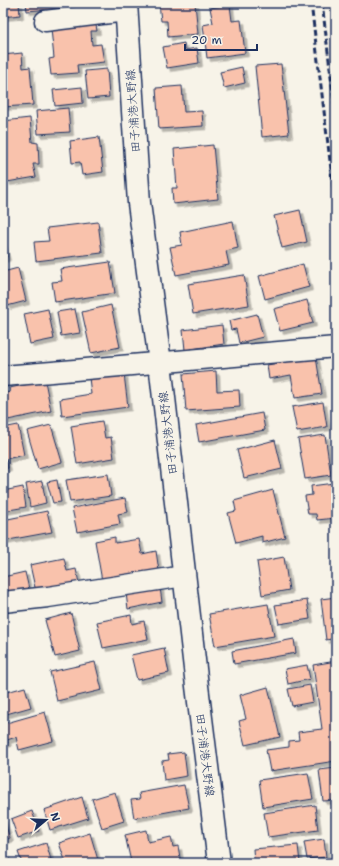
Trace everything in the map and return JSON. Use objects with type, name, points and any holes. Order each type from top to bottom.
[{"type":"main road","name":"田子浦港大野線","points":[[126,7],[139,203],[160,363],[219,863]]},
{"type":"street","points":[[45,21],[126,7]]},
{"type":"street","points":[[3,376],[336,347]]},
{"type":"street","points":[[3,602],[48,597],[184,576]]},
{"type":"building","points":[[19,3],[20,15],[3,17],[3,4]]},
{"type":"building","points":[[26,3],[86,3],[87,6],[27,11]]},
{"type":"building","points":[[159,3],[195,3],[198,34],[168,37],[167,21],[161,21]]},
{"type":"building","points":[[230,5],[232,21],[241,20],[245,53],[207,58],[203,25],[213,23],[210,8]]},
{"type":"building","points":[[96,25],[97,31],[91,31],[92,45],[101,44],[104,62],[77,65],[78,73],[51,75],[49,59],[54,58],[51,29]]},
{"type":"building","points":[[184,43],[185,50],[197,48],[199,63],[167,68],[163,47]]},
{"type":"building","points":[[22,53],[23,68],[30,67],[33,105],[3,107],[3,55]]},
{"type":"building","points":[[281,64],[289,134],[262,137],[255,66]]},
{"type":"building","points":[[242,67],[245,83],[224,88],[220,72]]},
{"type":"building","points":[[107,69],[109,97],[88,99],[85,71]]},
{"type":"building","points":[[182,86],[184,112],[202,111],[203,126],[159,129],[156,88]]},
{"type":"building","points":[[82,87],[83,103],[55,106],[53,90]]},
{"type":"building","points":[[68,108],[70,132],[38,134],[36,111]]},
{"type":"building","points":[[30,118],[32,142],[38,143],[39,164],[33,164],[36,177],[7,182],[6,177],[3,177],[3,121]]},
{"type":"building","points":[[99,137],[103,172],[82,175],[80,162],[72,163],[70,141]]},
{"type":"building","points":[[213,145],[218,199],[173,204],[172,188],[177,188],[174,149]]},
{"type":"building","points":[[300,210],[307,242],[282,248],[274,216]]},
{"type":"building","points":[[233,221],[238,248],[226,251],[229,265],[176,275],[170,247],[182,245],[180,232]]},
{"type":"building","points":[[98,222],[102,253],[36,261],[34,242],[49,241],[47,228]]},
{"type":"building","points":[[3,242],[7,257],[3,259]]},
{"type":"building","points":[[110,262],[115,293],[55,302],[52,282],[62,281],[60,269]]},
{"type":"building","points":[[303,264],[309,287],[265,299],[259,276]]},
{"type":"building","points":[[18,268],[26,301],[7,306],[3,289],[3,272]]},
{"type":"building","points":[[244,275],[249,305],[193,314],[188,284]]},
{"type":"building","points":[[307,300],[313,323],[280,331],[274,309]]},
{"type":"building","points":[[111,305],[120,347],[91,353],[82,312]]},
{"type":"building","points":[[48,309],[54,339],[30,344],[24,314]]},
{"type":"building","points":[[75,309],[80,333],[61,336],[57,312]]},
{"type":"building","points":[[257,314],[263,337],[239,343],[236,329],[231,330],[229,321]]},
{"type":"building","points":[[222,325],[224,344],[185,350],[183,330]]},
{"type":"building","points":[[316,357],[322,394],[295,398],[291,375],[269,379],[267,365]]},
{"type":"building","points":[[216,371],[217,391],[239,390],[240,407],[186,411],[183,374]]},
{"type":"building","points":[[124,374],[128,407],[62,416],[60,399],[91,394],[89,378]]},
{"type":"building","points":[[45,381],[51,411],[3,421],[3,393],[10,392],[9,388]]},
{"type":"building","points":[[323,402],[327,427],[297,432],[292,407]]},
{"type":"building","points":[[262,413],[265,430],[199,442],[196,425]]},
{"type":"building","points":[[102,421],[105,438],[111,437],[114,458],[77,464],[71,426]]},
{"type":"building","points":[[18,425],[24,455],[6,459],[8,468],[3,469],[3,428]]},
{"type":"building","points":[[51,425],[62,462],[38,469],[27,431]]},
{"type":"building","points":[[325,435],[331,475],[305,479],[298,439]]},
{"type":"building","points":[[275,440],[282,469],[244,478],[237,450]]},
{"type":"building","points":[[108,474],[111,496],[70,502],[66,480]]},
{"type":"building","points":[[57,480],[61,502],[53,503],[47,482]]},
{"type":"building","points":[[42,481],[46,503],[30,507],[26,484]]},
{"type":"building","points":[[334,483],[336,518],[317,520],[316,514],[308,514],[305,496],[312,495],[311,486]]},
{"type":"building","points":[[23,487],[26,507],[3,511],[3,491]]},
{"type":"building","points":[[273,490],[285,537],[262,543],[262,536],[236,543],[228,513],[236,511],[234,501]]},
{"type":"building","points":[[125,498],[128,512],[118,514],[120,524],[77,532],[72,508]]},
{"type":"building","points":[[47,511],[52,532],[3,541],[3,520]]},
{"type":"building","points":[[115,537],[115,543],[139,539],[142,554],[156,551],[159,571],[102,581],[95,541]]},
{"type":"building","points":[[284,557],[289,590],[262,595],[257,562]]},
{"type":"building","points":[[64,558],[67,571],[76,569],[79,583],[36,592],[30,565]]},
{"type":"building","points":[[25,572],[29,589],[3,595],[3,577]]},
{"type":"building","points":[[160,587],[162,602],[128,609],[126,593]]},
{"type":"building","points":[[336,597],[336,638],[326,640],[321,599]]},
{"type":"building","points":[[307,600],[310,619],[279,624],[275,605]]},
{"type":"building","points":[[268,604],[274,636],[215,646],[209,614]]},
{"type":"building","points":[[71,613],[80,651],[55,657],[45,620]]},
{"type":"building","points":[[131,615],[132,624],[144,621],[148,639],[103,648],[97,622]]},
{"type":"building","points":[[294,639],[296,653],[234,664],[232,651]]},
{"type":"building","points":[[164,648],[169,673],[137,680],[131,655]]},
{"type":"building","points":[[336,661],[336,761],[270,771],[266,750],[289,747],[289,741],[299,740],[298,732],[322,729],[313,665]]},
{"type":"building","points":[[95,662],[102,690],[57,701],[50,672]]},
{"type":"building","points":[[307,665],[310,679],[288,684],[285,669]]},
{"type":"building","points":[[310,685],[313,702],[292,706],[288,689]]},
{"type":"building","points":[[25,687],[31,707],[3,715],[3,693]]},
{"type":"building","points":[[268,687],[280,737],[245,745],[239,721],[246,719],[240,695]]},
{"type":"building","points":[[45,712],[53,741],[19,750],[16,737],[7,740],[8,743],[3,744],[3,724]]},
{"type":"building","points":[[184,752],[187,776],[164,780],[162,761],[169,760],[168,754]]},
{"type":"building","points":[[336,768],[336,800],[323,801],[319,770]]},
{"type":"building","points":[[308,773],[313,799],[263,807],[259,780]]},
{"type":"building","points":[[184,785],[189,808],[134,818],[131,800],[140,799],[139,793]]},
{"type":"building","points":[[115,792],[124,821],[102,828],[92,799]]},
{"type":"building","points":[[82,797],[88,818],[50,830],[44,810]]},
{"type":"building","points":[[315,805],[318,830],[268,837],[264,813]]},
{"type":"building","points":[[32,811],[39,831],[18,838],[11,819]]},
{"type":"building","points":[[3,818],[10,838],[3,841]]},
{"type":"building","points":[[146,830],[148,842],[171,837],[173,847],[178,846],[181,863],[138,863],[137,860],[131,862],[125,835]]},
{"type":"building","points":[[90,833],[98,860],[89,863],[66,863],[59,843]]},
{"type":"building","points":[[324,839],[326,857],[307,859],[304,842]]},
{"type":"building","points":[[336,839],[336,855],[334,855],[332,840]]},
{"type":"building","points":[[46,843],[52,863],[22,863],[18,852]]},
{"type":"building","points":[[298,845],[300,863],[242,863],[254,861],[253,849]]},
{"type":"building","points":[[5,852],[9,863],[3,863],[3,853]]},
{"type":"railway","points":[[311,3],[336,211]]},
{"type":"railway","points":[[322,3],[336,117]]}]
